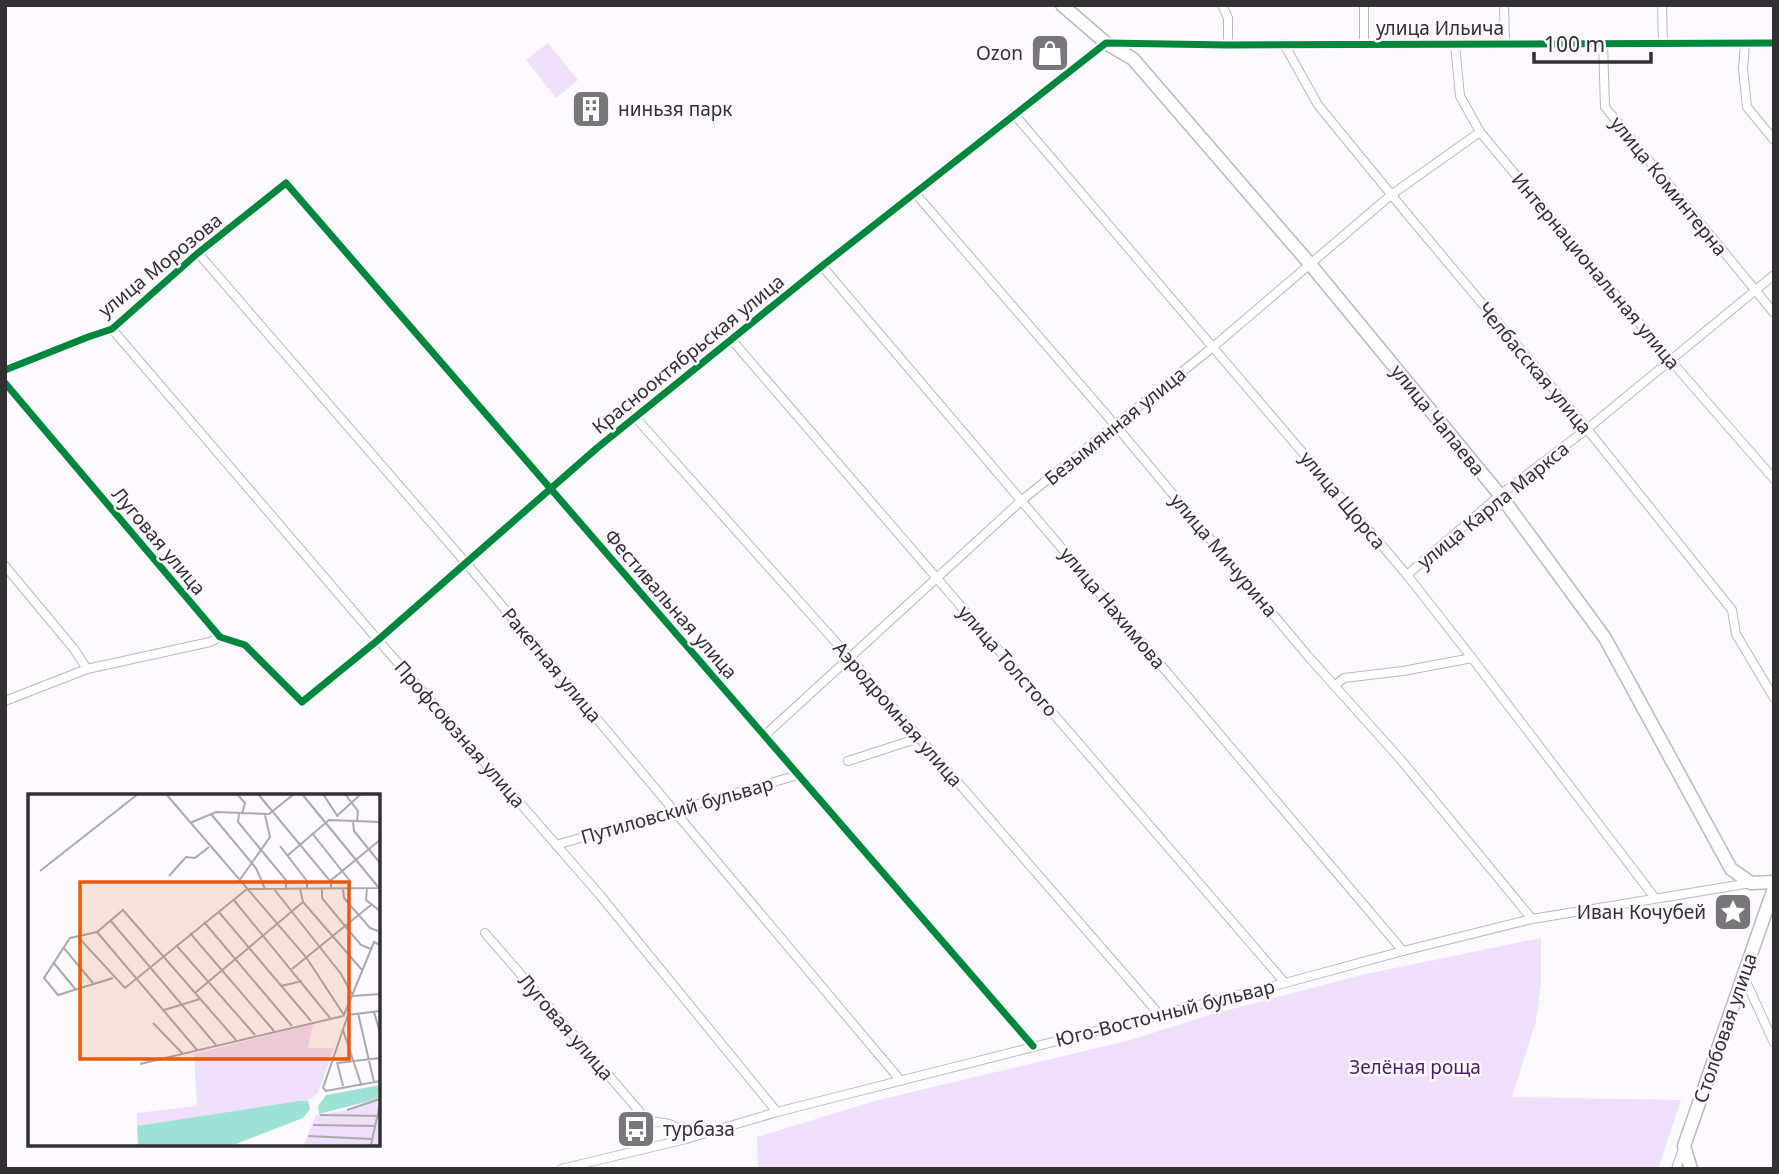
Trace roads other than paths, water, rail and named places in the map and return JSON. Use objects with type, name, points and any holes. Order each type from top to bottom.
[{"type":"main road","name":"улица Чапаева","points":[[1062,5],[1106,43],[1133,59],[1310,264],[1500,495],[1605,638],[1731,869],[1751,883]]},
{"type":"main road","name":"Юго-Восточный бульвар","points":[[1751,883],[1774,882]]},
{"type":"main road","name":"Столбовая улица","points":[[1684,1146],[1774,888]]},
{"type":"main road","points":[[1684,1146],[1691,1169]]},
{"type":"street","points":[[1222,5],[1228,18],[1228,45]]},
{"type":"street","points":[[1363,5],[1364,44]]},
{"type":"street","points":[[1504,5],[1505,43]]},
{"type":"street","points":[[1662,5],[1664,44]]},
{"type":"street","name":"улица Ильича","points":[[1106,43],[1774,43]]},
{"type":"street","name":"Краснооктябрьская улица","points":[[302,702],[378,640],[597,447],[1106,43]]},
{"type":"street","points":[[1745,43],[1743,69],[1746,107],[1774,140]]},
{"type":"street","name":"Челбасская улица","points":[[1284,44],[1318,104],[1587,429],[1732,610],[1736,634],[1774,698]]},
{"type":"street","name":"Интернациональная улица","points":[[1455,44],[1460,96],[1480,132],[1671,361],[1774,479]]},
{"type":"street","name":"улица Коминтерна","points":[[1603,44],[1605,107],[1774,313]]},
{"type":"street","name":"улица Щорса","points":[[1014,114],[1407,575],[1655,898]]},
{"type":"street","name":"Безымянная улица","points":[[764,736],[1022,500],[1213,347],[1391,195],[1480,132]]},
{"type":"street","name":"улица Морозова","points":[[5,370],[112,329],[198,253],[286,183]]},
{"type":"street","name":"Фестивальная улица","points":[[286,183],[1033,1046]]},
{"type":"street","name":"улица Мичурина","points":[[915,193],[1116,426],[1298,645],[1401,760],[1532,919]]},
{"type":"street","name":"Ракетная улица","points":[[198,253],[466,563],[901,1081]]},
{"type":"street","name":"улица Нахимова","points":[[822,266],[1403,951]]},
{"type":"street","name":"улица Карла Маркса","points":[[1407,575],[1500,495],[1587,429],[1774,275]]},
{"type":"street","name":"Профсоюзная улица","points":[[112,329],[599,894],[777,1112]]},
{"type":"street","name":"улица Толстого","points":[[731,339],[1285,984]]},
{"type":"street","name":"Луговая улица","points":[[5,383],[220,637],[245,645],[302,702]]},
{"type":"street","name":"Аэродромная улица","points":[[635,416],[849,657],[1159,1014]]},
{"type":"street","points":[[5,566],[74,649],[87,669]]},
{"type":"street","points":[[5,701],[87,669],[210,642],[220,637]]},
{"type":"street","points":[[1334,685],[1344,678],[1403,671],[1472,658]]},
{"type":"street","points":[[848,761],[919,738]]},
{"type":"street","name":"Путиловский бульвар","points":[[556,845],[798,775]]},
{"type":"street","name":"Юго-Восточный бульвар","points":[[561,1169],[686,1139],[777,1112],[1532,919],[1751,883]]},
{"type":"street","name":"Луговая улица","points":[[485,933],[648,1121]]},
{"type":"street","points":[[1743,975],[1774,1043]]},
{"type":"street","points":[[642,1150],[642,1135],[648,1121],[667,1123],[679,1128],[686,1139]]},
{"type":"street","name":"Столбовая улица","points":[[1676,1169],[1684,1146]]},
{"type":"place","name":"Ozon","points":[[1050,53]]},
{"type":"place","name":"ниньзя парк","points":[[591,109]]},
{"type":"place","name":"Иван Кочубей","points":[[1733,912]]},
{"type":"place","name":"турбаза","points":[[636,1129]]},
{"type":"park label","name":"Зелёная роща","points":[[1415,1067]]}]
